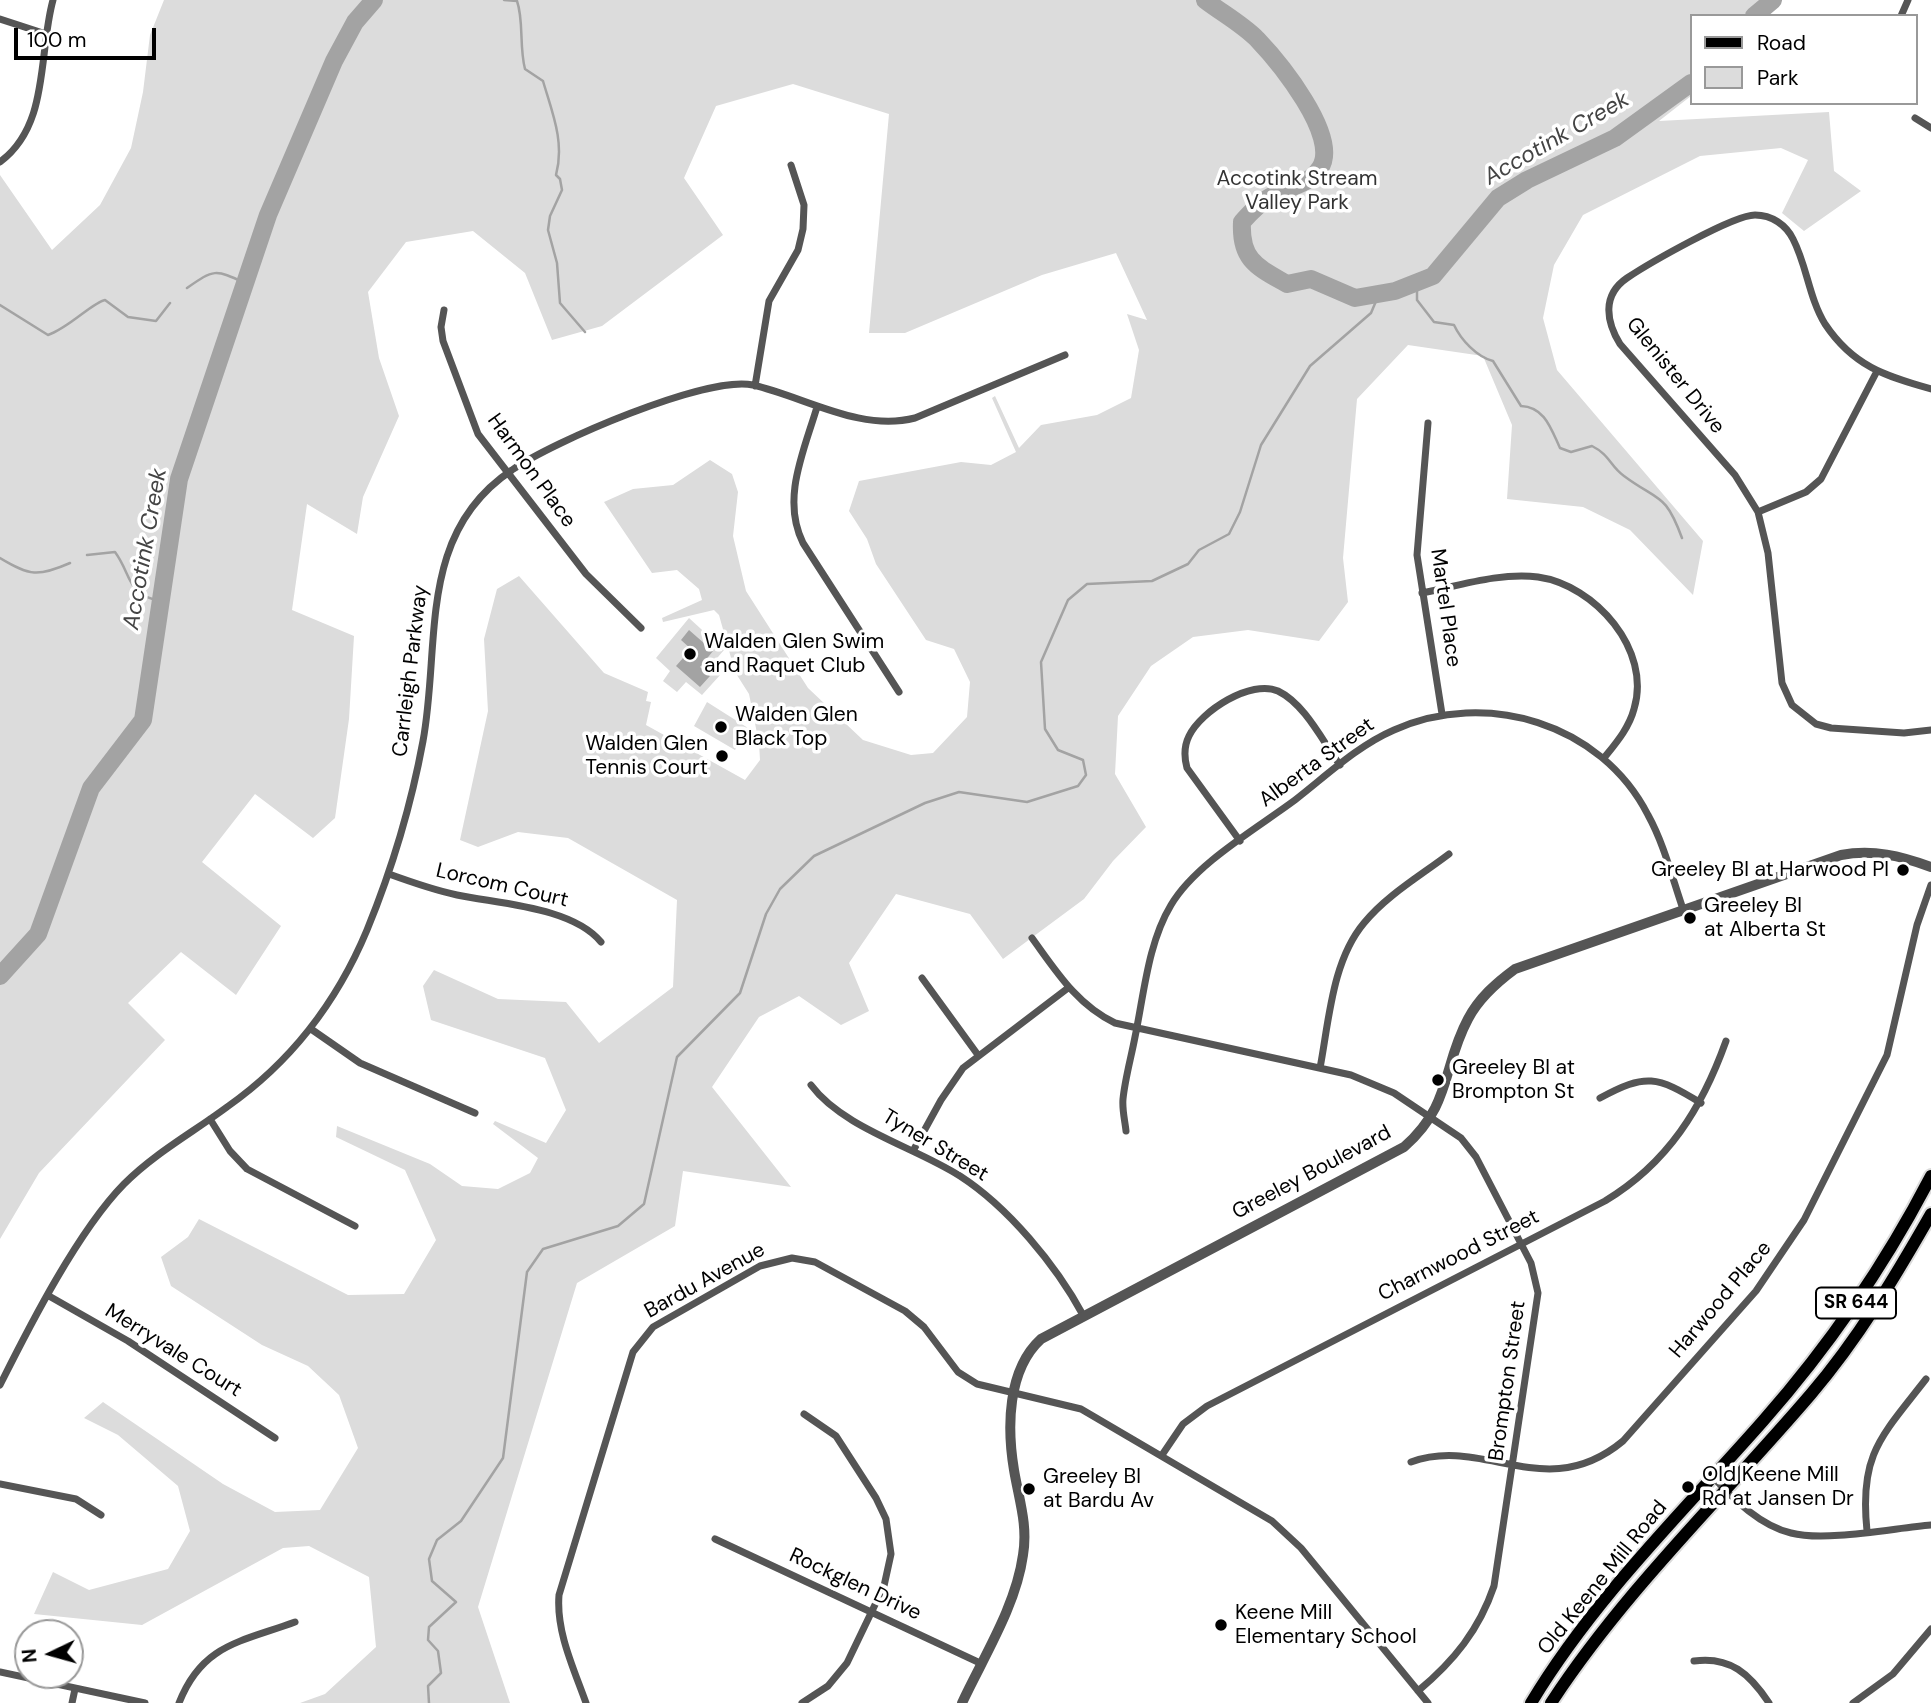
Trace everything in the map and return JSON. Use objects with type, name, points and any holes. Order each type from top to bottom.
[{"type":"main road","name":"Old Keene Mill Road","points":[[1531,1703],[1608,1594],[1713,1478],[1808,1367],[1854,1307],[1905,1227],[1931,1176]]},
{"type":"main road","name":"Old Keene Mill Road","points":[[1551,1703],[1618,1610],[1812,1392],[1868,1319],[1931,1213]]},
{"type":"street","points":[[0,162],[16,147],[30,125],[52,0]]},
{"type":"street","points":[[0,19],[46,34]]},
{"type":"street","points":[[1915,118],[1931,128]]},
{"type":"street","points":[[755,386],[769,301],[798,250],[803,229],[804,205],[791,165]]},
{"type":"street","name":"Glenister Drive","points":[[1931,388],[1876,373],[1855,358],[1826,325],[1814,301],[1794,241],[1780,223],[1763,215],[1735,220],[1631,275],[1615,290],[1609,304],[1608,320],[1620,344],[1735,475],[1758,512],[1768,553],[1782,683],[1792,705],[1810,720],[1831,728],[1904,733],[1931,730]]},
{"type":"street","name":"Harmon Place","points":[[444,310],[441,327],[443,341],[470,417],[508,472],[586,574],[641,628]]},
{"type":"street","name":"Carrleigh Parkway","points":[[0,1385],[88,1230],[121,1188],[166,1147],[210,1119],[271,1073],[311,1029],[347,972],[389,874],[411,797],[423,738],[441,570],[451,543],[468,514],[508,472],[553,446],[694,390],[724,384],[755,386],[817,407],[875,421],[907,421],[1065,355]]},
{"type":"street","points":[[1758,512],[1806,492],[1821,479],[1876,373]]},
{"type":"street","points":[[817,407],[793,492],[793,520],[803,543],[899,692]]},
{"type":"street","name":"Martel Place","points":[[1428,423],[1418,542],[1422,593],[1443,714]]},
{"type":"street","points":[[1422,593],[1533,577],[1566,585],[1596,606],[1627,643],[1638,682],[1630,720],[1604,758]]},
{"type":"street","points":[[1240,841],[1186,768],[1185,754],[1189,736],[1206,718],[1241,692],[1261,687],[1276,690],[1296,705],[1340,765]]},
{"type":"street","name":"Alberta Street","points":[[1126,1131],[1123,1102],[1155,943],[1167,911],[1188,882],[1340,765],[1392,731],[1443,714],[1489,712],[1529,719],[1565,733],[1604,758],[1626,782],[1648,814],[1683,909]]},
{"type":"street","name":"Greeley Boulevard","points":[[962,1703],[1014,1591],[1024,1553],[1024,1513],[1011,1443],[1015,1394],[1021,1366],[1032,1347],[1053,1330],[1394,1154],[1414,1139],[1443,1097],[1467,1021],[1482,998],[1500,980],[1532,960],[1852,853],[1893,855],[1931,867]]},
{"type":"street","points":[[1320,1068],[1339,977],[1354,937],[1378,908],[1449,855]]},
{"type":"street","name":"Lorcom Court","points":[[389,874],[455,895],[531,909],[576,921],[601,942]]},
{"type":"street","name":"Harwood Place","points":[[1411,1462],[1445,1456],[1514,1465],[1567,1468],[1590,1462],[1613,1449],[1724,1328],[1775,1267],[1804,1220],[1887,1055],[1917,925],[1931,886]]},
{"type":"street","name":"Brompton Street","points":[[1032,938],[1068,988],[1106,1019],[1137,1030],[1320,1068],[1372,1082],[1429,1117],[1461,1138],[1476,1157],[1521,1244],[1536,1274],[1538,1293],[1500,1563],[1487,1607],[1463,1648],[1418,1691]]},
{"type":"street","points":[[922,978],[978,1055]]},
{"type":"street","points":[[913,1151],[950,1085],[978,1055],[1068,988]]},
{"type":"street","points":[[311,1029],[360,1063],[475,1112]]},
{"type":"street","name":"Charnwood Street","points":[[1163,1455],[1183,1424],[1207,1406],[1605,1201],[1634,1182],[1668,1147],[1701,1103],[1726,1041]]},
{"type":"street","points":[[1600,1098],[1631,1082],[1654,1079],[1670,1084],[1701,1103]]},
{"type":"street","name":"Tyner Street","points":[[811,1085],[832,1107],[959,1175],[990,1200],[1056,1270],[1083,1315]]},
{"type":"street","points":[[210,1119],[230,1151],[247,1169],[355,1226]]},
{"type":"street","name":"Bardu Avenue","points":[[586,1703],[559,1620],[559,1595],[628,1364],[636,1346],[653,1327],[760,1266],[777,1260],[802,1259],[827,1267],[905,1311],[924,1327],[964,1377],[985,1387],[1082,1409],[1286,1531],[1428,1703]]},
{"type":"street","name":"Merryvale Court","points":[[49,1296],[128,1341],[275,1438]]},
{"type":"street","points":[[1867,1531],[1864,1492],[1871,1457],[1884,1433],[1926,1379]]},
{"type":"street","points":[[802,1703],[819,1693],[841,1671],[872,1612],[890,1566],[891,1544],[886,1519],[836,1436],[804,1415]]},
{"type":"street","points":[[1713,1478],[1760,1519],[1787,1532],[1815,1536],[1931,1525]]},
{"type":"street","points":[[0,1484],[76,1499],[87,1503],[100,1515]]},
{"type":"street","name":"Rockglen Drive","points":[[715,1539],[980,1663]]},
{"type":"street","points":[[179,1703],[191,1676],[206,1658],[219,1650],[295,1622]]},
{"type":"street","points":[[1853,1703],[1894,1674],[1931,1629]]},
{"type":"street","points":[[1694,1661],[1711,1659],[1735,1666],[1747,1674],[1769,1703]]},
{"type":"street","points":[[72,1703],[75,1689],[145,1703]]},
{"type":"green space","name":"Accotink Stream Valley Park","points":[[164,0],[1777,0],[1765,14],[1689,14],[1689,98],[1659,121],[1829,112],[1834,171],[1861,191],[1804,231],[1782,213],[1808,160],[1781,148],[1700,156],[1583,215],[1554,265],[1543,318],[1557,370],[1703,541],[1693,595],[1630,530],[1583,507],[1507,499],[1512,425],[1483,356],[1408,345],[1357,399],[1343,558],[1348,602],[1319,641],[1248,630],[1193,637],[1151,666],[1118,716],[1115,774],[1146,827],[1113,861],[1084,899],[1003,959],[970,914],[896,894],[849,963],[869,1011],[841,1025],[799,996],[759,1017],[712,1087],[791,1187],[683,1171],[675,1226],[577,1283],[478,1607],[510,1703],[300,1703],[325,1694],[376,1647],[369,1577],[309,1546],[283,1548],[142,1625],[34,1614],[53,1572],[89,1590],[168,1569],[190,1531],[178,1486],[118,1435],[84,1418],[103,1402],[223,1484],[275,1512],[320,1510],[358,1448],[339,1395],[308,1366],[262,1345],[171,1286],[161,1257],[188,1237],[199,1219],[348,1295],[404,1294],[436,1240],[405,1170],[336,1137],[337,1126],[430,1164],[462,1186],[498,1189],[530,1173],[538,1158],[493,1124],[495,1121],[546,1143],[566,1110],[545,1058],[431,1020],[423,986],[434,970],[498,999],[566,1002],[599,1043],[673,987],[677,900],[568,838],[518,832],[478,847],[460,840],[488,711],[484,639],[497,589],[519,576],[604,673],[648,692],[646,701],[651,702],[646,725],[745,780],[760,760],[759,743],[749,694],[735,672],[719,615],[714,610],[663,622],[662,618],[702,600],[699,589],[677,570],[652,573],[604,502],[633,489],[673,485],[710,460],[732,474],[738,492],[733,536],[746,591],[808,688],[863,740],[911,755],[933,753],[967,717],[970,682],[954,649],[926,640],[876,564],[867,539],[849,511],[859,481],[961,462],[991,465],[1016,452],[992,398],[995,396],[1019,448],[1041,425],[1097,415],[1131,398],[1139,350],[1127,314],[1147,320],[1116,253],[1042,275],[905,333],[869,333],[889,114],[793,84],[716,106],[684,178],[723,235],[602,326],[552,340],[525,273],[473,231],[406,242],[368,292],[379,358],[399,416],[363,497],[357,534],[307,504],[292,610],[354,636],[349,719],[335,818],[313,838],[255,794],[202,862],[281,926],[236,995],[181,952],[128,1003],[165,1040],[39,1173],[0,1239],[0,175],[52,250],[100,205],[131,148],[143,92],[150,35]]},
{"type":"green space","name":"Walden Glen Swim and Raquet Club","points":[[689,618],[724,650],[712,664],[721,674],[702,695],[686,682],[677,692],[663,681],[670,671],[656,658]]},
{"type":"green space","name":"Walden Glen Black Top","points":[[707,702],[748,728],[735,750],[694,726]]},
{"type":"shaded area","points":[[689,630],[713,651],[700,667],[710,676],[700,687],[676,666],[691,649],[681,640]]},
{"type":"waterway","name":"Accotink Creek","points":[[0,976],[38,934],[91,788],[143,720],[179,479],[268,215],[334,61],[355,22],[374,0]]},
{"type":"waterway","points":[[504,0],[517,1],[525,69],[543,81],[553,116],[559,151],[556,175],[560,179],[562,190],[550,216],[548,230],[557,263],[560,303],[585,332]]},
{"type":"waterway","name":"Accotink Creek","points":[[1205,0],[1245,28],[1267,50],[1304,100],[1322,138],[1324,154],[1315,174],[1310,179],[1266,199],[1242,222],[1247,254],[1259,267],[1287,284],[1311,279],[1355,298],[1395,291],[1433,276],[1498,198],[1527,180],[1615,138],[1689,84]]},
{"type":"waterway","name":"Accotink Creek","points":[[1756,14],[1773,0]]},
{"type":"waterway","points":[[187,288],[203,277],[215,273],[245,283]]},
{"type":"waterway","points":[[1417,282],[1417,300],[1434,322],[1454,325],[1470,347],[1493,361],[1521,406],[1536,410],[1546,420],[1560,448],[1571,452],[1592,446],[1598,449],[1619,472],[1665,505],[1682,538]]},
{"type":"waterway","points":[[429,1703],[428,1686],[441,1673],[438,1651],[428,1640],[429,1627],[456,1602],[432,1581],[429,1559],[437,1540],[461,1521],[503,1458],[527,1272],[543,1249],[618,1226],[644,1204],[677,1057],[740,993],[766,914],[780,889],[814,856],[925,803],[959,792],[1027,802],[1078,786],[1086,775],[1083,760],[1058,750],[1045,729],[1041,662],[1068,600],[1087,584],[1152,581],[1188,564],[1199,550],[1229,534],[1240,512],[1261,445],[1310,366],[1371,313],[1379,294]]},
{"type":"waterway","points":[[0,305],[48,335],[105,300],[128,317],[156,321],[170,303]]},
{"type":"waterway","points":[[87,555],[115,552],[136,589],[141,594],[161,601]]},
{"type":"waterway","points":[[0,558],[34,572],[50,571],[70,563]]},
{"type":"place","name":"Walden Glen Swim and Raquet Club","points":[[690,654]]},
{"type":"place","name":"Walden Glen Black Top","points":[[721,727]]},
{"type":"place","name":"Walden Glen Tennis Court","points":[[722,756]]},
{"type":"place","name":"Greeley Bl at Harwood Pl","points":[[1903,870]]},
{"type":"place","name":"Greeley Bl at Alberta St","points":[[1690,918]]},
{"type":"place","name":"Greeley Bl at Brompton St","points":[[1438,1080]]},
{"type":"place","name":"Old Keene Mill Rd at Jansen Dr","points":[[1688,1487]]},
{"type":"place","name":"Greeley Bl at Bardu Av","points":[[1029,1489]]},
{"type":"place","name":"Keene Mill Elementary School","points":[[1221,1625]]}]
